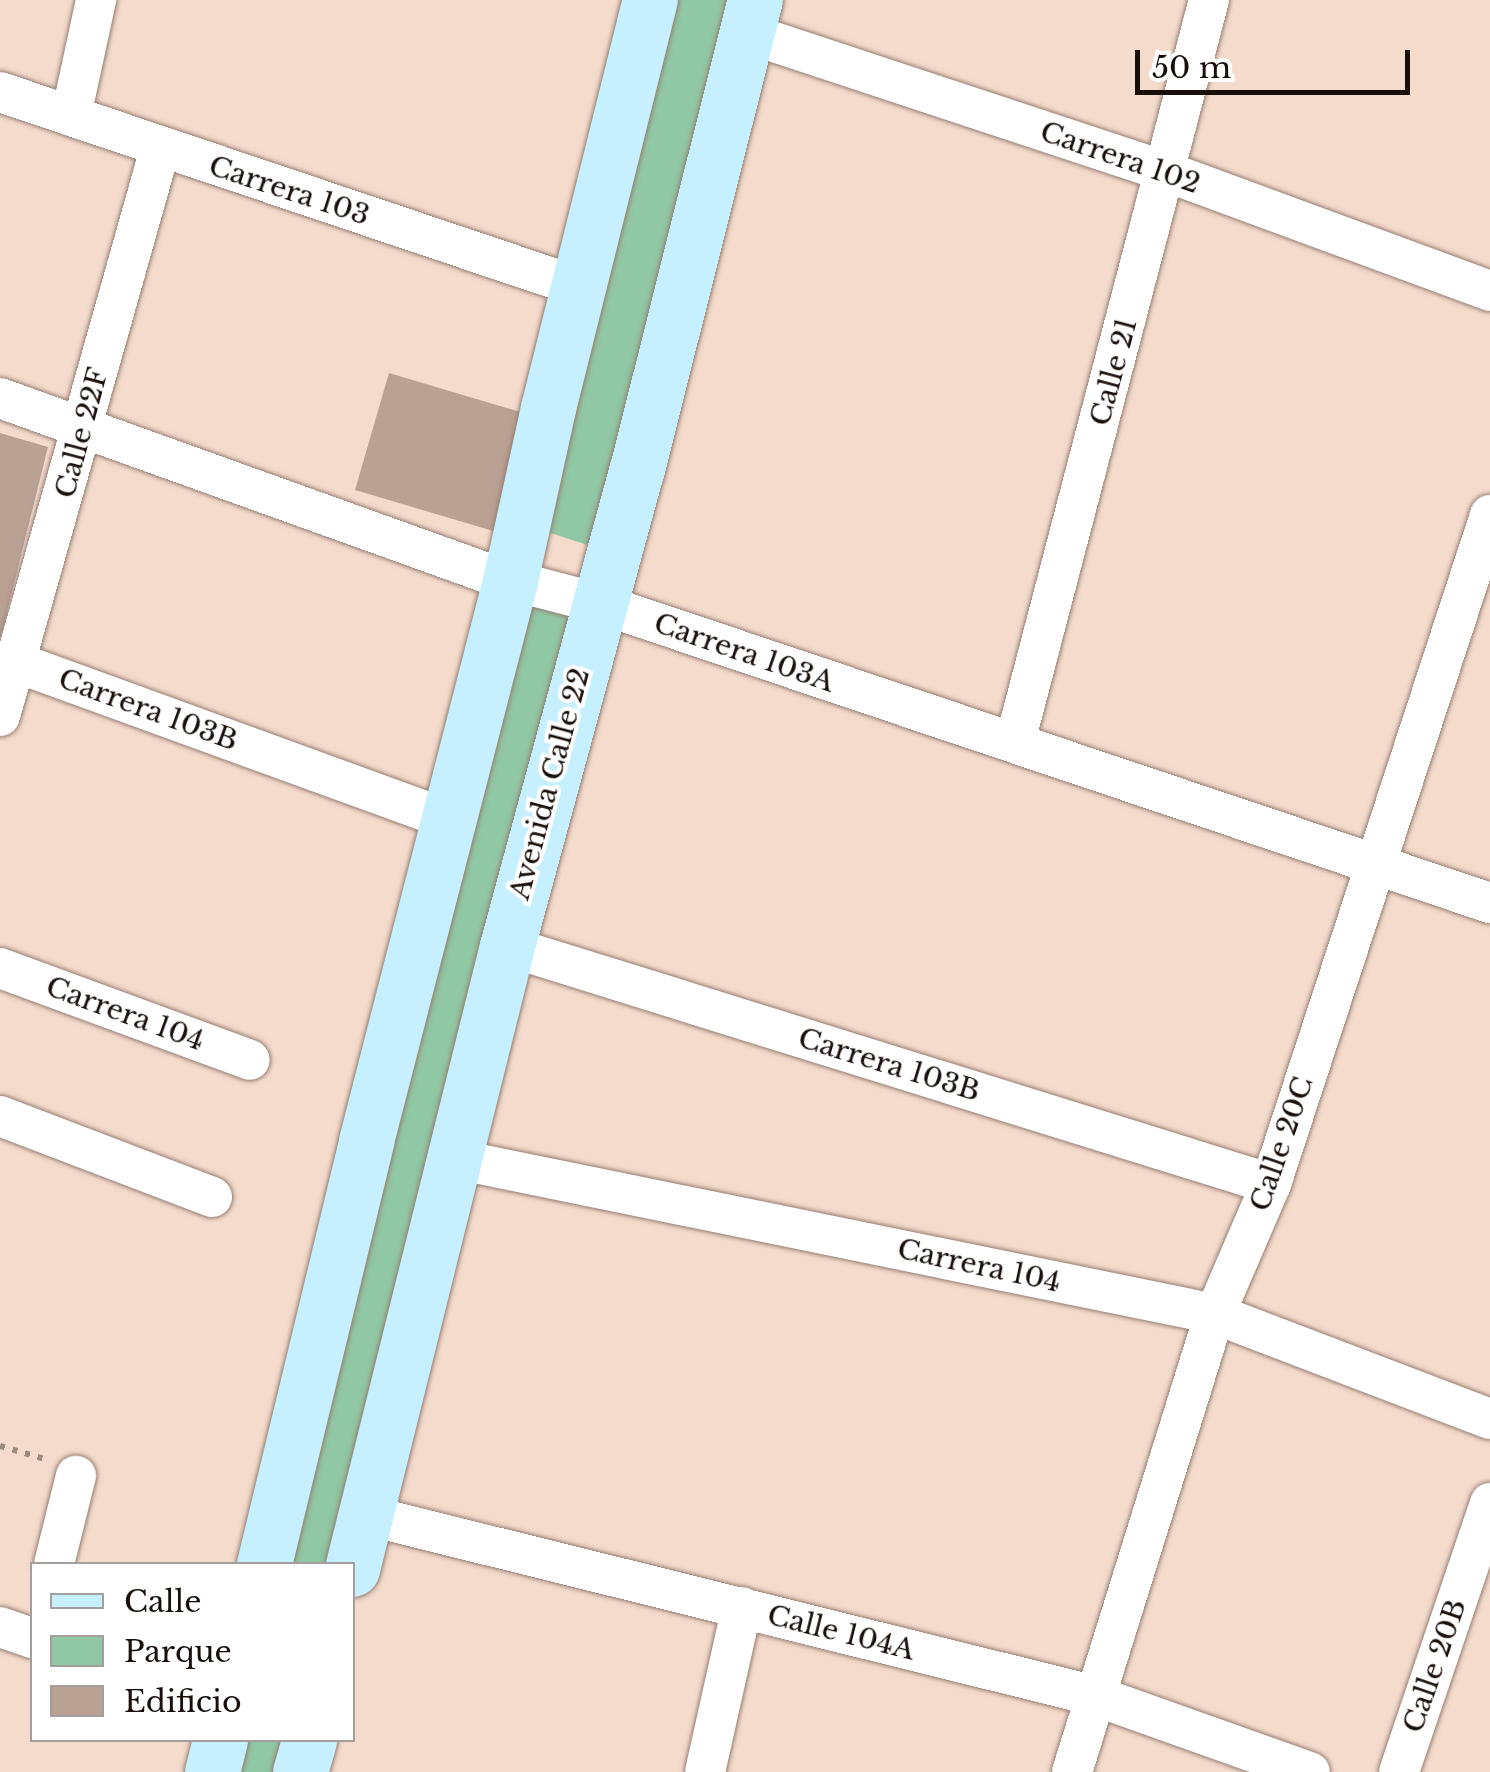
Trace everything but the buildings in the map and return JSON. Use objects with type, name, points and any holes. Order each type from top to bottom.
[{"type":"street","points":[[71,116],[96,0]]},
{"type":"street","points":[[264,1562],[510,581],[649,0]]},
{"type":"street","name":"Calle 21","points":[[1015,742],[1209,0]]},
{"type":"street","name":"Carrera 102","points":[[751,16],[1490,291]]},
{"type":"street","name":"Avenida Calle 22","points":[[354,1562],[508,946],[751,16]]},
{"type":"street","name":"Carrera 103","points":[[0,92],[579,287]]},
{"type":"street","name":"Calle 22F","points":[[0,716],[160,149]]},
{"type":"street","name":"Carrera 103A","points":[[0,398],[510,581],[598,603],[1490,903]]},
{"type":"street","name":"Calle 20C","points":[[1072,1772],[1215,1314],[1271,1184],[1490,516]]},
{"type":"street","name":"Carrera 103B","points":[[18,663],[448,820]]},
{"type":"street","name":"Carrera 103B","points":[[508,946],[1271,1184]]},
{"type":"street","name":"Carrera 104","points":[[0,968],[250,1060]]},
{"type":"street","points":[[0,1116],[212,1197]]},
{"type":"street","name":"Carrera 104","points":[[455,1159],[1215,1314],[1490,1419]]},
{"type":"street","points":[[54,1562],[63,1469]]},
{"type":"street","name":"Calle 20B","points":[[1399,1772],[1490,1503]]},
{"type":"street","name":"Calle 104A","points":[[366,1515],[1096,1696],[1310,1772]]},
{"type":"street","points":[[705,1772],[742,1608]]},
{"type":"street","points":[[0,1627],[30,1637]]},
{"type":"street","points":[[212,1772],[220,1742]]},
{"type":"street","points":[[300,1772],[308,1742]]},
{"type":"path","points":[[0,1446],[63,1469]]},
{"type":"green space","points":[[666,0],[734,0],[597,548],[535,528]]},
{"type":"green space","points":[[519,595],[580,613],[337,1562],[281,1562]]},
{"type":"green space","points":[[238,1742],[294,1742],[286,1772],[230,1772]]}]
